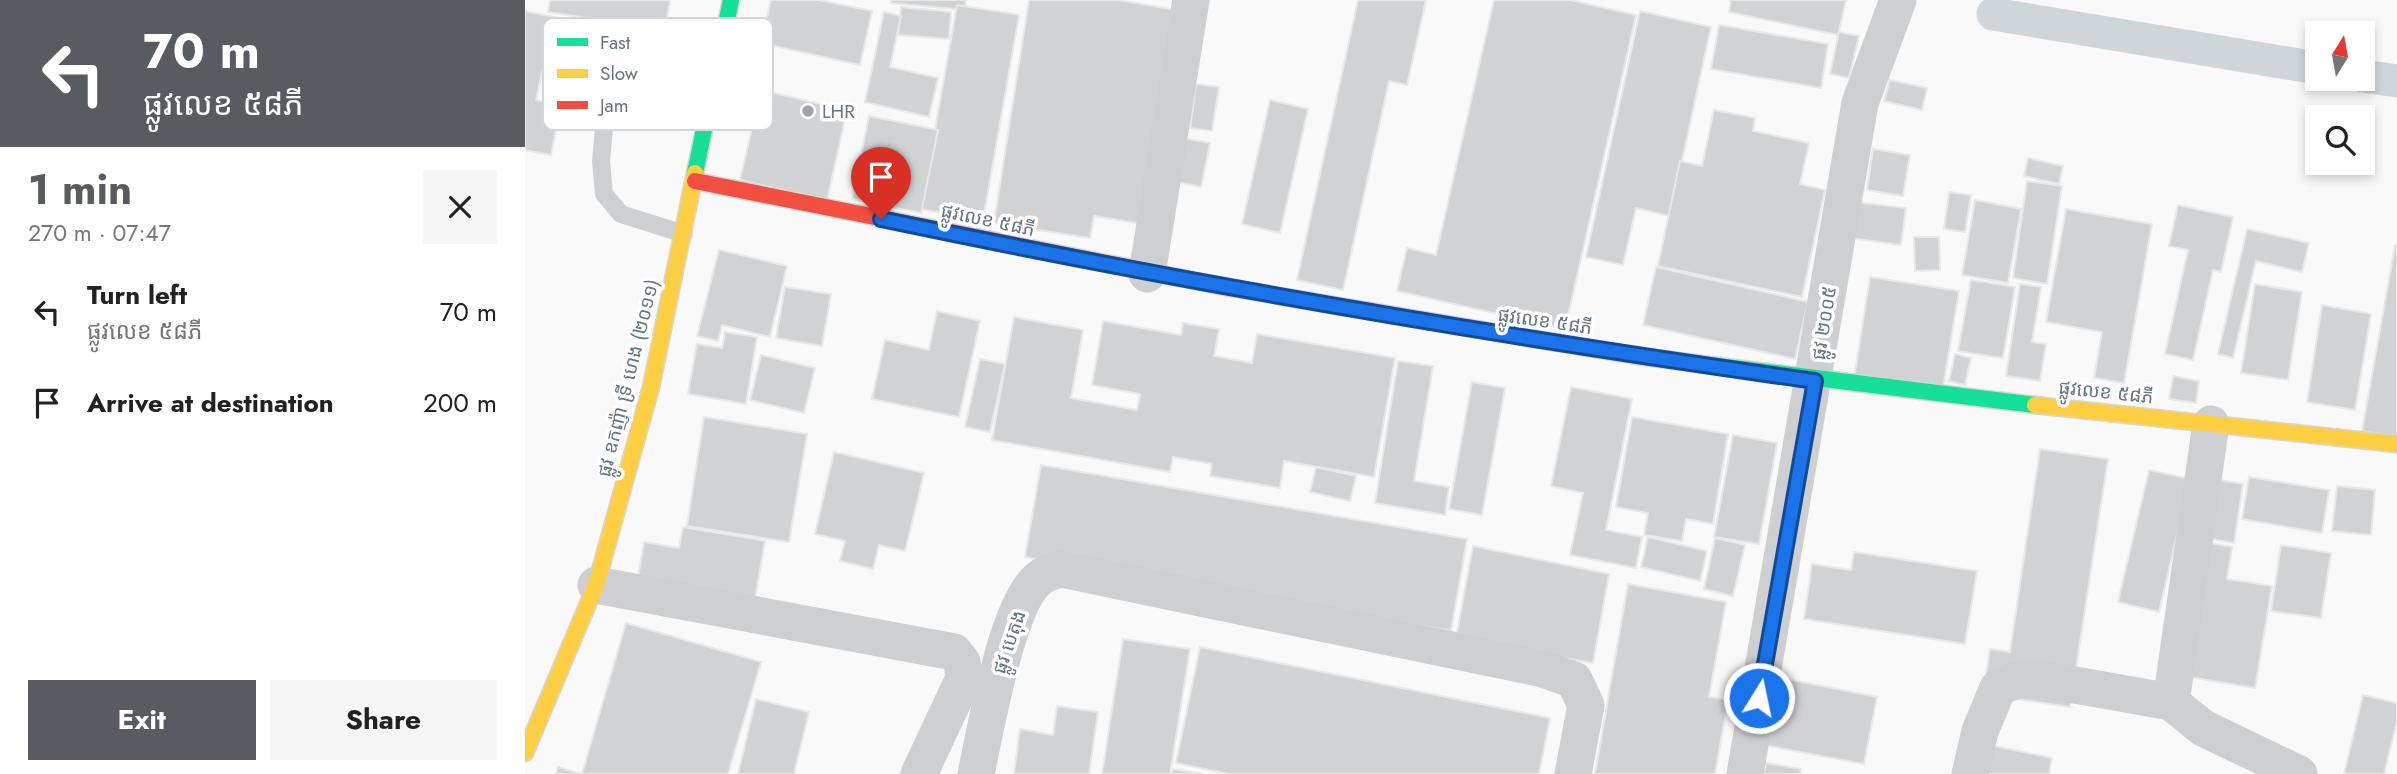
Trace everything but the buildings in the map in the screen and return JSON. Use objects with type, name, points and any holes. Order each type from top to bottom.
[{"type":"street","name":"ផ្លូវ ឧកញ៉ា ទ្រី ហេង (២០១១)","points":[[727,18],[731,0]]},
{"type":"street","points":[[1147,274],[1191,0]]},
{"type":"street","name":"ផ្លូវ ២០០៥","points":[[1745,774],[1815,381],[1860,103],[1898,0]]},
{"type":"street","name":"ផ្លូវ ឧកញ៉ា ទ្រី ហេង (២០១១)","points":[[525,753],[596,585],[650,387],[705,130]]},
{"type":"street","name":"ផ្លូវលេខ ៥៨ភី","points":[[695,181],[1147,274],[1489,334],[1815,381],[2397,444]]},
{"type":"street","points":[[2171,702],[2211,424]]},
{"type":"street","name":"ផ្លូវ បេតុង","points":[[976,774],[1000,656],[1028,591],[1040,577],[1061,569],[1543,669],[1574,680],[1586,705],[1573,774]]},
{"type":"street","points":[[596,585],[954,652],[963,662],[964,678],[919,774]]},
{"type":"street","points":[[1970,774],[1980,731],[1998,688],[2019,679],[2041,679],[2171,702],[2203,728],[2299,774]]},
{"type":"lane","points":[[604,130],[601,161],[604,194],[621,214],[684,234]]},
{"type":"waterway","points":[[1993,14],[2305,66]]},
{"type":"waterway","points":[[2375,78],[2397,81]]},
{"type":"traffic: fast","points":[[727,18],[731,0]]},
{"type":"traffic: fast","points":[[695,173],[704,130]]},
{"type":"traffic: fast","points":[[1637,356],[2035,405]]},
{"type":"traffic: slow","points":[[525,753],[596,585],[651,387],[695,173]]},
{"type":"traffic: slow","points":[[1226,287],[1637,356]]},
{"type":"traffic: slow","points":[[2035,405],[2397,444]]},
{"type":"traffic: jam","points":[[695,181],[1226,287]]},
{"type":"place","name":"LHR","points":[[808,111]]},
{"type":"route","points":[[881,219],[1147,274],[1489,334],[1815,381],[1759,698]]}]
